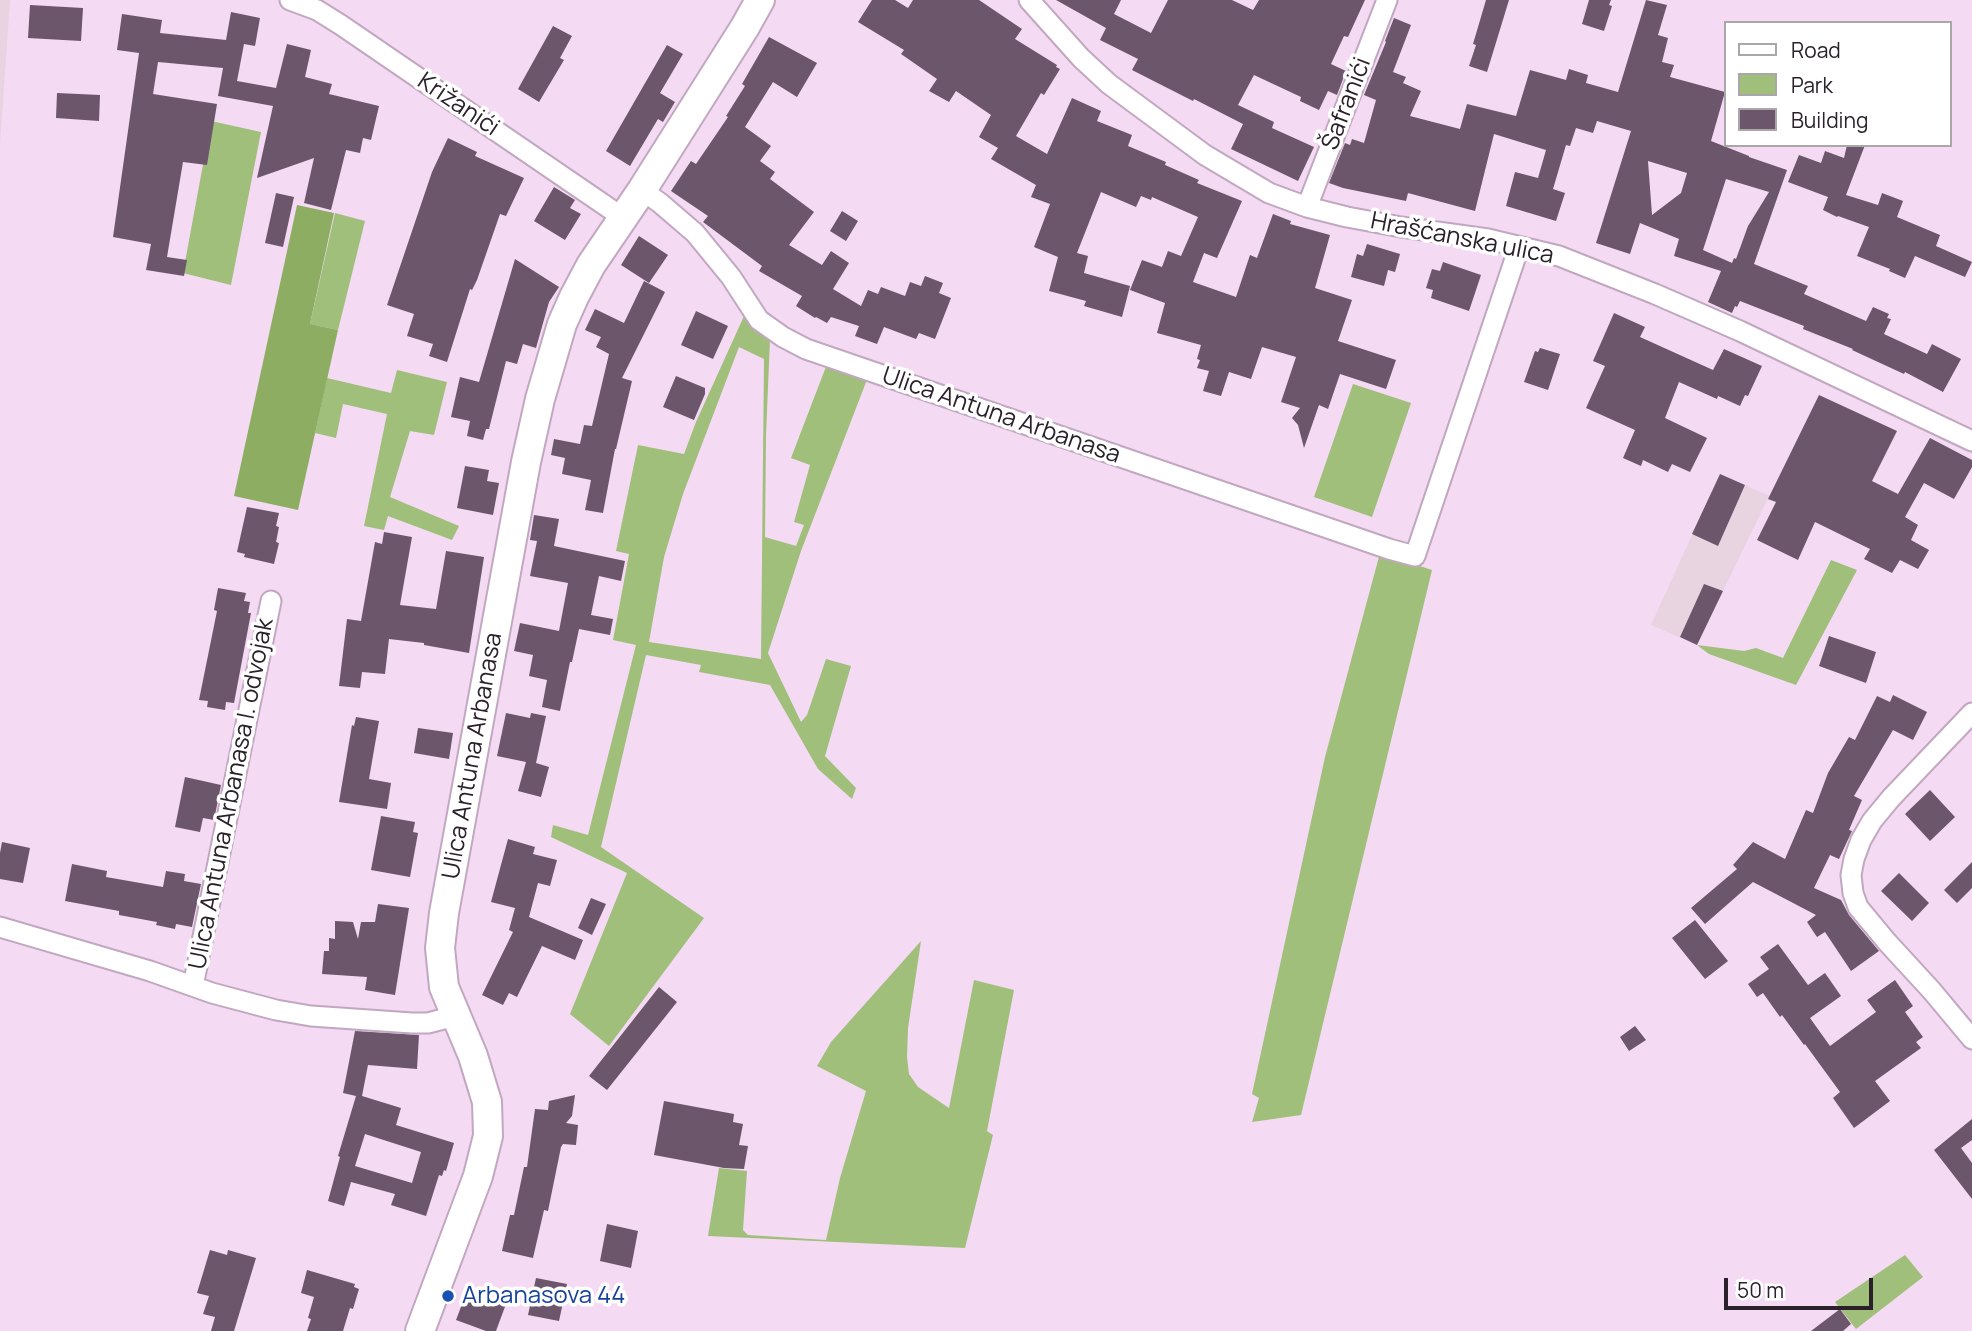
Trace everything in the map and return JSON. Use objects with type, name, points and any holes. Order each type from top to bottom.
[{"type":"main road","name":"Ulica Antuna Arbanasa","points":[[420,1331],[478,1176],[488,1136],[489,1114],[482,1083],[442,976],[440,948],[533,428],[554,349],[574,296],[760,0]]},
{"type":"street","name":"Križanići","points":[[290,0],[313,8],[341,25],[622,217]]},
{"type":"street","name":"Hrašćanska ulica","points":[[1029,0],[1080,58],[1109,84],[1230,171],[1269,192],[1307,207],[1388,225],[1475,237],[1559,256],[1740,331],[1972,441]]},
{"type":"street","name":"Šafranići","points":[[1307,207],[1387,0]]},
{"type":"street","name":"Ulica Antuna Arbanasa","points":[[642,190],[695,233],[731,277],[759,320],[806,349],[1415,556],[1519,247]]},
{"type":"street","name":"Ulica Antuna Arbanasa I. odvojak","points":[[193,986],[271,601]]},
{"type":"street","points":[[1972,713],[1872,821],[1861,840],[1851,875],[1858,907],[1972,1040]]},
{"type":"street","name":"Ulica Antuna Arbanasa I. odvojak","points":[[0,927],[245,1002],[311,1016],[428,1023],[455,1016]]},
{"type":"shaded area","points":[[0,0],[10,0],[0,144]]},
{"type":"shaded area","points":[[1720,474],[1769,496],[1697,645],[1651,625]]},
{"type":"green space","points":[[211,121],[261,132],[231,285],[183,273]]},
{"type":"green space","points":[[297,205],[334,213],[310,324],[338,330],[298,510],[234,496]]},
{"type":"green space","points":[[335,213],[365,221],[338,330],[310,324]]},
{"type":"green space","points":[[744,316],[755,331],[770,339],[765,537],[796,546],[804,525],[794,522],[810,465],[791,458],[827,364],[868,377],[801,551],[768,653],[801,722],[807,715],[826,659],[851,666],[825,756],[856,788],[852,799],[818,769],[770,685],[699,672],[701,665],[646,655],[601,847],[704,918],[609,1046],[570,1014],[627,873],[551,837],[553,825],[588,835],[636,645],[613,640],[629,554],[616,551],[638,445],[684,454]],"holes":[[[739,347],[764,359],[761,659],[649,642],[664,557],[683,494]]]},
{"type":"green space","points":[[397,370],[447,382],[434,435],[410,431],[390,497],[459,526],[452,540],[388,516],[384,530],[364,526],[387,414],[343,404],[336,438],[315,433],[327,378],[391,393]]},
{"type":"green space","points":[[1353,384],[1411,403],[1372,517],[1314,497]]},
{"type":"green space","points":[[1380,553],[1432,570],[1301,1115],[1252,1122],[1259,1098],[1252,1094],[1325,757]]},
{"type":"green space","points":[[1831,560],[1857,570],[1796,685],[1709,654],[1697,645],[1744,651],[1756,648],[1783,658]]},
{"type":"green space","points":[[921,941],[908,1028],[909,1074],[918,1087],[949,1108],[974,980],[1014,990],[987,1131],[993,1135],[965,1248],[708,1236],[719,1168],[747,1171],[743,1230],[748,1235],[826,1240],[840,1178],[866,1091],[817,1066],[831,1042]]},
{"type":"green space","points":[[1905,1255],[1923,1277],[1856,1329],[1835,1302]]},
{"type":"building","points":[[872,0],[895,0],[908,8],[913,0],[979,0],[1022,29],[1015,39],[1060,69],[1044,95],[1041,93],[1016,136],[1047,154],[1072,98],[1101,111],[1097,121],[1132,135],[1128,146],[1166,162],[1165,165],[1199,180],[1197,183],[1242,201],[1217,258],[1204,253],[1193,282],[1236,297],[1250,255],[1257,258],[1273,214],[1291,221],[1290,224],[1330,235],[1315,288],[1352,300],[1338,341],[1396,360],[1386,389],[1340,374],[1328,409],[1319,405],[1304,448],[1298,425],[1292,418],[1300,408],[1281,402],[1296,357],[1262,347],[1251,379],[1229,372],[1221,396],[1203,391],[1209,371],[1197,368],[1201,345],[1157,333],[1165,303],[1130,290],[1142,260],[1162,267],[1168,251],[1181,256],[1198,217],[1152,197],[1151,200],[1141,196],[1136,207],[1101,192],[1077,253],[1088,256],[1084,273],[1130,286],[1122,317],[1084,306],[1086,301],[1049,291],[1058,257],[1034,247],[1050,204],[1031,197],[1036,185],[991,159],[998,148],[979,137],[991,115],[956,91],[949,102],[929,91],[937,79],[901,54],[904,50],[858,22]]},
{"type":"building","points":[[1056,0],[1121,0],[1114,14],[1151,33],[1168,0],[1232,0],[1253,10],[1259,0],[1365,0],[1348,37],[1344,36],[1331,64],[1346,71],[1337,95],[1328,91],[1319,110],[1300,101],[1301,97],[1254,75],[1238,105],[1274,122],[1272,128],[1314,147],[1298,181],[1231,149],[1243,124],[1132,70],[1138,59],[1100,40],[1106,28]]},
{"type":"building","points":[[1486,0],[1509,0],[1487,72],[1469,66]]},
{"type":"building","points":[[1589,0],[1611,0],[1609,5],[1612,6],[1604,31],[1582,24]]},
{"type":"building","points":[[1646,0],[1667,5],[1658,35],[1668,38],[1662,62],[1674,65],[1670,77],[1724,92],[1711,141],[1787,170],[1754,264],[1808,286],[1804,294],[1866,321],[1873,307],[1889,314],[1887,318],[1891,319],[1884,334],[1927,354],[1932,344],[1961,359],[1943,392],[1905,372],[1904,374],[1803,329],[1804,326],[1740,301],[1732,313],[1708,302],[1721,271],[1674,256],[1679,239],[1640,223],[1630,254],[1596,243],[1631,131],[1597,121],[1593,133],[1576,128],[1570,146],[1566,145],[1553,189],[1565,193],[1556,221],[1506,206],[1515,172],[1538,178],[1546,150],[1494,134],[1475,211],[1408,193],[1406,201],[1329,183],[1345,143],[1350,145],[1352,139],[1364,143],[1376,100],[1364,95],[1394,18],[1411,25],[1393,72],[1406,77],[1403,83],[1421,91],[1410,116],[1460,129],[1467,104],[1516,116],[1530,70],[1566,80],[1569,69],[1588,75],[1586,83],[1618,92]],"holes":[[[1648,161],[1687,173],[1681,193],[1652,215]],[[1726,179],[1769,192],[1748,226],[1732,263],[1703,250]]]},
{"type":"building","points":[[30,5],[83,8],[81,41],[28,38]]},
{"type":"building","points":[[231,12],[260,18],[255,46],[244,44],[237,81],[276,88],[287,44],[311,50],[305,77],[332,84],[329,94],[379,106],[371,140],[363,138],[360,153],[346,150],[331,210],[304,203],[314,158],[257,178],[273,106],[218,96],[223,68],[158,62],[153,94],[217,104],[207,165],[183,162],[167,257],[187,260],[184,276],[146,270],[151,244],[113,237],[139,53],[117,50],[122,14],[162,20],[160,33],[226,40]]},
{"type":"building","points":[[553,26],[572,36],[560,58],[564,60],[539,102],[518,89]]},
{"type":"building","points":[[769,37],[817,63],[797,97],[773,82],[745,127],[771,146],[760,161],[775,172],[770,179],[814,212],[789,245],[822,265],[831,251],[849,263],[833,289],[861,306],[868,290],[878,294],[881,287],[905,296],[910,282],[921,286],[925,276],[943,283],[939,293],[951,298],[935,339],[919,333],[916,339],[884,327],[877,344],[855,336],[859,326],[831,317],[827,323],[815,318],[796,306],[802,296],[759,271],[762,266],[703,222],[708,216],[671,191],[691,161],[696,164],[728,117],[726,116],[745,86],[742,84]]},
{"type":"building","points":[[667,45],[683,54],[660,93],[675,102],[663,122],[658,119],[630,166],[606,151]]},
{"type":"building","points":[[57,93],[100,95],[99,121],[56,118]]},
{"type":"building","points":[[448,138],[477,152],[475,156],[524,178],[506,216],[500,214],[477,280],[472,290],[470,289],[447,362],[429,356],[433,344],[407,336],[414,314],[387,305],[432,172]]},
{"type":"building","points":[[1847,147],[1864,147],[1846,195],[1878,205],[1882,193],[1903,201],[1897,217],[1940,235],[1936,246],[1972,262],[1965,277],[1915,256],[1905,278],[1857,256],[1869,227],[1823,210],[1828,197],[1788,182],[1799,155],[1821,163],[1825,151],[1844,158]]},
{"type":"building","points":[[554,187],[575,200],[570,208],[581,214],[565,240],[534,221]]},
{"type":"building","points":[[276,193],[294,197],[283,247],[265,243]]},
{"type":"building","points":[[842,211],[858,221],[846,241],[830,231]]},
{"type":"building","points":[[639,236],[668,255],[649,283],[621,265]]},
{"type":"building","points":[[1367,244],[1400,254],[1395,272],[1388,270],[1384,286],[1351,277],[1357,254],[1363,256]]},
{"type":"building","points":[[515,259],[559,287],[549,302],[536,348],[523,344],[517,364],[506,361],[489,429],[486,429],[483,440],[467,436],[470,421],[451,417],[460,377],[479,382]]},
{"type":"building","points":[[1443,262],[1481,275],[1469,311],[1431,298],[1433,290],[1426,288],[1432,269],[1440,271]]},
{"type":"building","points":[[644,281],[665,292],[622,378],[632,381],[603,513],[585,510],[591,480],[562,474],[565,458],[551,455],[554,439],[580,444],[584,425],[592,426],[609,354],[596,347],[601,337],[585,330],[595,309],[624,323]]},
{"type":"building","points":[[696,311],[728,326],[713,359],[681,345]]},
{"type":"building","points":[[1614,313],[1645,327],[1640,337],[1713,370],[1724,349],[1762,366],[1748,396],[1745,395],[1740,406],[1679,382],[1665,418],[1707,438],[1690,472],[1672,464],[1668,472],[1643,460],[1641,466],[1623,458],[1635,430],[1586,408],[1605,366],[1593,361]]},
{"type":"building","points":[[1540,348],[1560,354],[1548,390],[1524,382],[1535,351],[1538,352]]},
{"type":"building","points":[[676,376],[705,388],[694,420],[663,407]]},
{"type":"building","points":[[1819,395],[1897,431],[1872,481],[1898,494],[1930,438],[1972,460],[1972,467],[1954,499],[1924,483],[1905,517],[1918,525],[1911,540],[1929,550],[1918,569],[1900,560],[1892,573],[1864,559],[1870,549],[1815,522],[1798,560],[1757,540],[1776,502],[1768,499]]},
{"type":"building","points":[[465,466],[489,470],[487,481],[499,483],[493,515],[457,508]]},
{"type":"building","points":[[1720,474],[1745,485],[1718,546],[1692,534]]},
{"type":"building","points":[[247,507],[279,513],[276,542],[279,543],[274,564],[244,557],[245,554],[237,552]]},
{"type":"building","points":[[534,515],[559,519],[554,546],[625,561],[621,581],[599,576],[591,615],[613,619],[610,635],[579,629],[560,711],[542,707],[547,680],[529,676],[533,655],[514,651],[520,623],[559,631],[568,583],[530,576],[537,541],[530,540]]},
{"type":"building","points":[[384,532],[412,537],[400,605],[436,609],[446,551],[484,557],[469,653],[389,639],[385,674],[362,672],[360,688],[339,686],[347,619],[361,621],[375,542],[382,544]]},
{"type":"building","points":[[1704,584],[1723,591],[1697,645],[1680,637]]},
{"type":"building","points":[[218,588],[246,593],[244,601],[250,602],[248,613],[251,613],[234,703],[226,702],[225,710],[207,707],[208,701],[199,700],[217,611],[214,610]]},
{"type":"building","points":[[1829,636],[1876,652],[1866,683],[1819,666]]},
{"type":"building","points":[[1893,695],[1927,712],[1913,740],[1893,730],[1854,796],[1862,800],[1839,859],[1830,855],[1814,888],[1841,900],[1849,915],[1879,951],[1851,971],[1825,932],[1817,937],[1807,922],[1816,915],[1753,882],[1705,924],[1691,908],[1737,869],[1733,865],[1753,842],[1785,859],[1806,810],[1813,813],[1828,773],[1849,737],[1855,740],[1877,696],[1890,702]]},
{"type":"building","points":[[506,713],[530,718],[531,713],[546,716],[536,763],[549,767],[541,797],[518,791],[526,762],[497,756]]},
{"type":"building","points":[[356,717],[379,721],[369,779],[391,783],[387,809],[339,802],[352,725],[354,726]]},
{"type":"building","points":[[418,728],[453,733],[449,759],[414,753]]},
{"type":"building","points":[[185,777],[221,785],[214,820],[203,818],[200,832],[175,827]]},
{"type":"building","points":[[1930,790],[1955,817],[1930,841],[1905,814]]},
{"type":"building","points":[[381,816],[415,822],[413,832],[418,833],[410,877],[371,870]]},
{"type":"building","points":[[508,839],[535,847],[533,854],[557,860],[550,886],[538,883],[529,917],[583,940],[575,960],[542,946],[517,997],[509,993],[503,1005],[482,995],[513,932],[509,930],[515,908],[491,902]]},
{"type":"building","points":[[2,842],[30,848],[23,883],[0,879]]},
{"type":"building","points":[[1972,862],[1972,888],[1957,903],[1944,890]]},
{"type":"building","points":[[72,864],[107,871],[106,877],[163,887],[166,871],[185,874],[184,881],[201,884],[192,927],[176,924],[175,929],[156,925],[157,922],[119,915],[119,911],[65,901]]},
{"type":"building","points":[[1899,873],[1929,903],[1912,921],[1881,891]]},
{"type":"building","points":[[591,898],[606,904],[592,935],[578,928]]},
{"type":"building","points":[[378,904],[409,908],[395,995],[365,990],[367,977],[322,974],[324,951],[329,951],[329,938],[335,939],[335,921],[353,922],[358,939],[361,922],[375,922]]},
{"type":"building","points":[[1695,920],[1728,961],[1705,979],[1672,938]]},
{"type":"building","points":[[1778,944],[1808,985],[1825,973],[1841,996],[1810,1018],[1830,1046],[1876,1012],[1867,1000],[1895,980],[1913,1006],[1905,1012],[1923,1037],[1916,1042],[1921,1048],[1875,1081],[1890,1101],[1854,1128],[1833,1098],[1840,1092],[1805,1044],[1782,1015],[1780,1017],[1763,993],[1757,997],[1748,984],[1769,969],[1760,957]]},
{"type":"building","points":[[659,987],[677,1002],[607,1090],[589,1076]]},
{"type":"building","points":[[1635,1026],[1646,1040],[1629,1051],[1620,1037]]},
{"type":"building","points":[[355,1031],[419,1035],[417,1069],[368,1065],[362,1096],[401,1108],[396,1125],[454,1143],[446,1171],[444,1170],[442,1176],[439,1175],[426,1216],[391,1205],[395,1194],[351,1182],[344,1206],[328,1201],[356,1096],[343,1093]],"holes":[[[365,1134],[421,1152],[412,1183],[355,1166]]]},
{"type":"building","points":[[575,1095],[572,1116],[566,1123],[578,1125],[576,1145],[563,1144],[561,1147],[548,1211],[544,1210],[533,1258],[502,1251],[510,1215],[514,1215],[524,1167],[527,1167],[535,1109],[548,1110],[549,1101]]},
{"type":"building","points":[[664,1101],[734,1114],[733,1122],[743,1124],[739,1145],[748,1146],[744,1169],[654,1155]]},
{"type":"building","points":[[1972,1119],[1972,1140],[1961,1148],[1972,1163],[1972,1199],[1934,1150]]},
{"type":"building","points":[[607,1224],[638,1231],[631,1268],[600,1261]]},
{"type":"building","points":[[210,1250],[227,1255],[228,1250],[256,1258],[234,1331],[211,1331],[215,1317],[203,1314],[209,1296],[197,1293]]},
{"type":"building","points":[[307,1270],[355,1284],[354,1287],[359,1289],[343,1331],[307,1331],[314,1297],[301,1293]]},
{"type":"building","points":[[536,1278],[567,1284],[559,1321],[528,1315]]},
{"type":"building","points":[[467,1291],[506,1304],[496,1331],[486,1331],[456,1320]]},
{"type":"building","points":[[1840,1309],[1851,1324],[1843,1331],[1811,1331]]},
{"type":"place","name":"Arbanasova 44","points":[[448,1296]]}]
